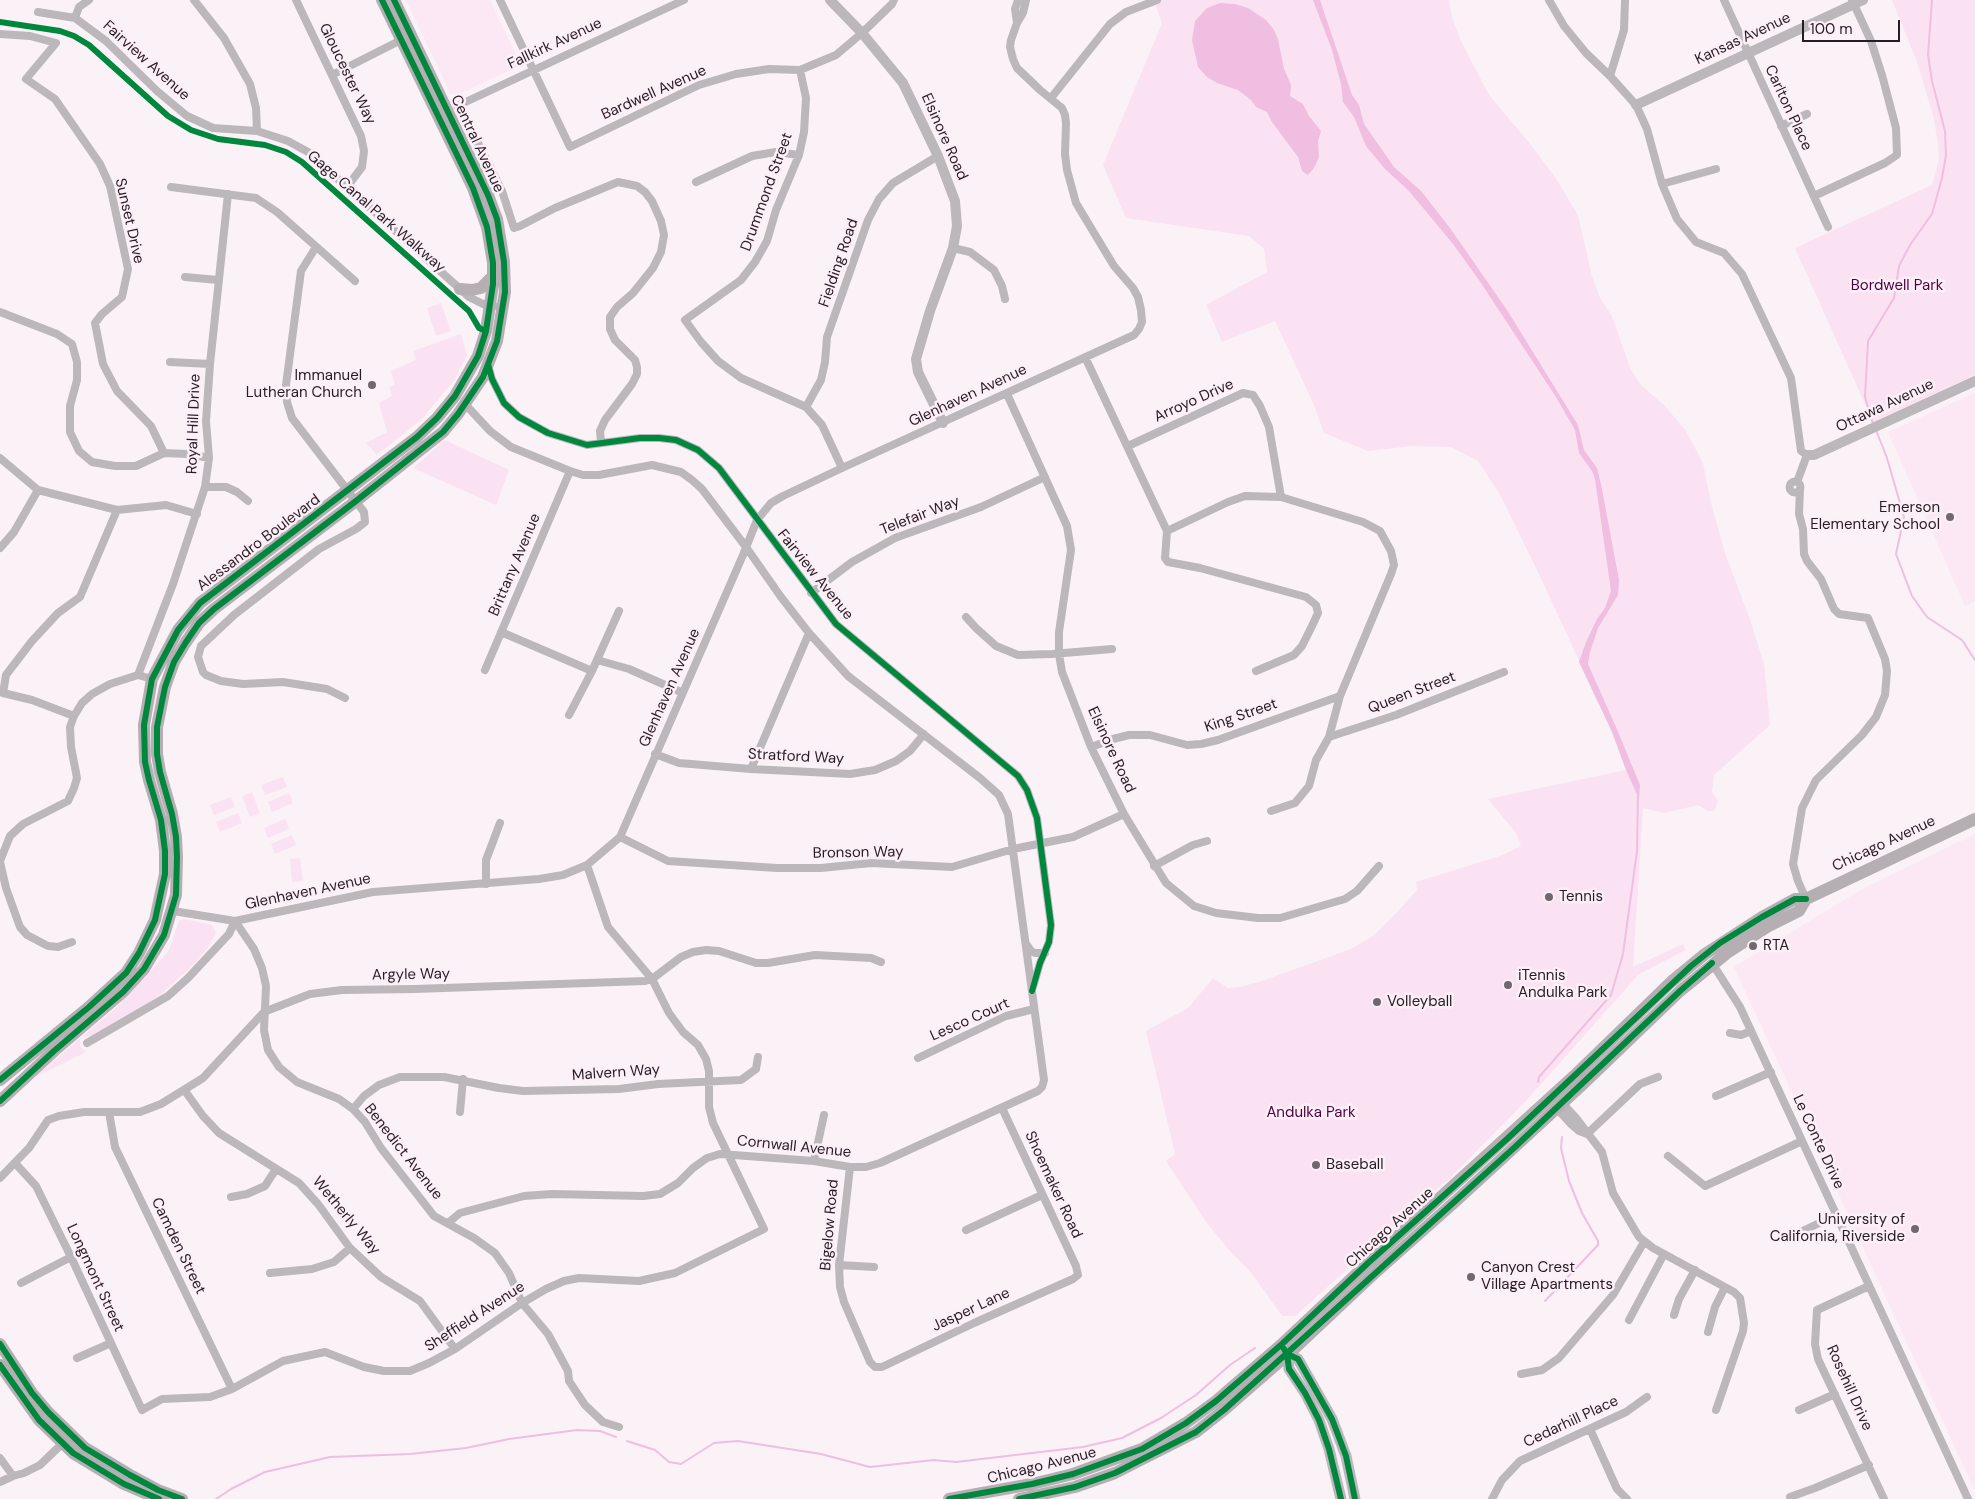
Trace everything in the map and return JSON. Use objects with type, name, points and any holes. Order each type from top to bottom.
[{"type":"main road","name":"Central Avenue","points":[[382,0],[449,110],[497,219],[504,262],[505,292],[497,307]]},
{"type":"main road","name":"Central Avenue","points":[[394,0],[406,37]]},
{"type":"main road","name":"Central Avenue","points":[[449,110],[482,209],[491,246],[497,307]]},
{"type":"main road","points":[[460,289],[472,290],[481,288],[493,276]]},
{"type":"main road","name":"Alessandro Boulevard","points":[[0,1101],[54,1051],[123,992],[156,952],[164,934],[173,911],[178,876],[176,837],[157,754],[157,727],[165,686],[174,662],[194,630],[214,609],[352,496],[437,418],[464,384],[478,356],[486,331],[497,307]]},
{"type":"main road","name":"Alessandro Boulevard","points":[[0,1080],[89,1007],[126,973],[139,953],[155,920],[165,874],[165,851],[161,820],[145,762],[144,725],[152,679],[178,630],[200,603],[433,441],[451,424],[483,377],[497,341],[497,307]]},
{"type":"main road","points":[[465,404],[464,393],[478,367],[478,356]]},
{"type":"main road","points":[[157,727],[154,707],[157,689],[152,679],[165,668],[185,635],[194,630]]},
{"type":"main road","name":"Chicago Avenue","points":[[1019,1499],[1075,1487],[1114,1473],[1196,1432],[1224,1410],[1368,1263],[1506,1139],[1690,966],[1747,926],[1795,899],[1806,899],[1975,819]]},
{"type":"main road","points":[[126,973],[138,961],[161,921],[167,914],[173,911],[167,907],[170,867],[165,851]]},
{"type":"main road","name":"Chicago Avenue","points":[[949,1499],[1032,1484],[1073,1474],[1142,1449],[1186,1423],[1284,1349],[1559,1106],[1680,991],[1712,964],[1767,927],[1799,910],[1806,899]]},
{"type":"main road","points":[[1690,966],[1712,964],[1712,958],[1715,953],[1745,932],[1747,926]]},
{"type":"main road","points":[[0,1344],[32,1393],[80,1458],[124,1484],[159,1499]]},
{"type":"main road","points":[[1284,1349],[1289,1369],[1305,1393],[1319,1420],[1332,1458],[1341,1499]]},
{"type":"main road","points":[[1284,1349],[1298,1359],[1332,1419],[1346,1456],[1355,1499]]},
{"type":"main road","points":[[0,1365],[39,1420],[66,1439],[85,1448],[123,1472],[158,1490],[182,1499]]},
{"type":"street","points":[[75,18],[80,6],[88,0]]},
{"type":"street","points":[[194,0],[224,38],[250,84],[256,108],[257,131]]},
{"type":"street","name":"Gloucester Way","points":[[296,0],[362,136],[364,151],[362,167],[347,187]]},
{"type":"street","points":[[500,0],[533,69]]},
{"type":"street","name":"Fallkirk Avenue","points":[[449,110],[533,69],[684,0]]},
{"type":"street","name":"Elsinore Road","points":[[830,0],[862,33],[903,83],[938,156],[955,201],[957,226],[953,248],[928,317],[916,359],[918,372],[943,423]]},
{"type":"street","name":"Bardwell Avenue","points":[[533,69],[570,147],[699,85],[736,74],[769,69],[800,70],[836,55],[862,33],[894,0]]},
{"type":"street","points":[[1017,23],[1015,9],[1018,0]]},
{"type":"street","points":[[1026,0],[1010,47],[1012,59],[1017,68],[1062,108],[1065,115],[1066,162],[1076,203],[1114,266],[1133,288],[1141,310],[1142,322],[1140,330],[1134,335],[1085,357],[1167,531],[1165,558],[1168,562],[1200,568],[1306,597],[1316,604],[1318,613],[1302,646],[1294,655],[1256,671]]},
{"type":"street","points":[[1051,98],[1110,24],[1126,12],[1157,0]]},
{"type":"street","points":[[1549,0],[1564,26],[1586,54],[1610,76],[1636,105],[1647,129],[1662,184],[1677,219],[1696,242],[1724,253],[1742,274],[1792,378],[1801,451],[1807,455],[1799,486],[1804,554],[1821,579],[1834,609],[1839,614],[1868,618],[1885,659],[1887,671],[1885,695],[1876,717],[1870,727],[1816,780],[1804,803],[1793,864],[1806,899]]},
{"type":"street","points":[[1610,76],[1624,30],[1625,0]]},
{"type":"street","name":"Carlton Place","points":[[1724,0],[1828,227]]},
{"type":"street","points":[[1814,196],[1885,163],[1897,155],[1896,128],[1871,40],[1857,1]]},
{"type":"street","name":"Kansas Avenue","points":[[1636,105],[1857,1]]},
{"type":"street","name":"Fairview Avenue","points":[[38,12],[75,18],[106,42],[157,91],[187,116],[213,128],[257,131],[288,140],[308,152],[460,289],[477,302],[497,307]]},
{"type":"street","name":"Sunset Drive","points":[[0,34],[30,36],[56,43],[26,78],[55,99],[100,164],[110,186],[128,269],[122,297],[102,314],[95,323],[98,342],[103,364],[117,391],[151,426],[164,454]]},
{"type":"street","points":[[332,75],[406,37]]},
{"type":"street","name":"Drummond Street","points":[[800,70],[806,98],[804,132],[798,155],[776,210],[767,241],[755,262],[741,280],[685,320],[718,361],[741,378],[806,407]]},
{"type":"street","points":[[449,110],[502,192],[514,228],[555,208],[618,182],[637,186],[652,201],[661,221],[664,235],[661,252],[653,268],[610,317],[610,329],[616,340],[635,360],[637,374],[632,384],[605,420],[600,431],[601,443]]},
{"type":"street","points":[[1781,126],[1807,114]]},
{"type":"street","points":[[696,182],[752,156],[776,152],[798,155]]},
{"type":"street","name":"Fielding Road","points":[[806,407],[821,380],[827,337],[868,220],[879,199],[893,183],[938,156]]},
{"type":"street","points":[[1662,184],[1716,169]]},
{"type":"street","points":[[171,187],[251,197],[267,204],[355,281]]},
{"type":"street","name":"Royal Hill Drive","points":[[138,675],[198,514],[204,487],[209,458],[206,421],[210,364],[228,194]]},
{"type":"street","points":[[316,247],[301,271],[286,385],[287,402],[292,418],[364,512],[365,522],[319,549],[234,615],[202,646],[198,657],[202,672],[221,681],[243,684],[283,682],[327,689],[345,698]]},
{"type":"street","points":[[953,248],[970,252],[994,270],[1002,286],[1005,299]]},
{"type":"street","points":[[185,277],[218,280]]},
{"type":"street","points":[[0,312],[57,334],[72,344],[77,362],[77,380],[70,406],[70,432],[79,451],[92,462],[114,466],[136,466],[164,454],[188,454],[209,458]]},
{"type":"street","name":"Glenhaven Avenue","points":[[235,921],[373,892],[486,884],[563,875],[587,865],[620,837],[757,520],[771,503],[842,468],[1085,357]]},
{"type":"street","points":[[170,362],[210,364]]},
{"type":"street","name":"Fairview Avenue","points":[[488,364],[496,390],[504,402],[519,417],[548,433],[587,445],[640,438],[659,438],[676,440],[698,450],[719,468],[836,624],[1018,776],[1033,805],[1051,925],[1049,942],[1038,968],[1032,991]]},
{"type":"street","name":"Ottawa Avenue","points":[[1807,455],[1814,455],[1975,381]]},
{"type":"street","name":"Arroyo Drive","points":[[1128,446],[1243,393],[1253,395],[1269,427],[1282,497]]},
{"type":"street","name":"Elsinore Road","points":[[1007,394],[1067,526],[1071,550],[1059,632],[1059,654],[1062,672],[1091,746],[1124,814],[1166,883],[1194,906],[1216,913],[1271,918],[1294,915],[1345,899],[1356,891],[1379,866]]},
{"type":"street","points":[[465,404],[490,431],[510,447],[570,471],[583,475],[598,475],[652,465],[682,472],[702,489],[781,597],[848,676],[999,795],[1008,814],[1032,991]]},
{"type":"street","points":[[806,407],[822,425],[842,468]]},
{"type":"street","points":[[0,458],[38,490],[117,510],[166,505],[198,514]]},
{"type":"street","name":"Brittany Avenue","points":[[485,670],[570,471]]},
{"type":"street","name":"Telefair Way","points":[[811,593],[852,562],[895,538],[981,507],[1045,478]]},
{"type":"street","points":[[204,487],[226,487],[237,492],[248,502]]},
{"type":"street","points":[[0,548],[14,532],[38,490]]},
{"type":"street","points":[[1167,531],[1245,496],[1282,497],[1363,522],[1380,531],[1391,551],[1394,565],[1391,574],[1340,696],[1329,737],[1316,760],[1309,786],[1301,798],[1294,803],[1272,811]]},
{"type":"street","points":[[74,716],[32,700],[3,693],[6,675],[32,641],[58,613],[80,598],[117,510]]},
{"type":"street","points":[[569,715],[592,671],[619,611]]},
{"type":"street","points":[[966,617],[996,646],[1018,655],[1059,654],[1112,649]]},
{"type":"street","points":[[502,632],[592,671]]},
{"type":"street","points":[[751,769],[810,633]]},
{"type":"street","points":[[597,660],[629,669],[683,693]]},
{"type":"street","name":"Queen Street","points":[[1329,737],[1396,715],[1504,672]]},
{"type":"street","points":[[72,942],[58,947],[48,946],[27,935],[20,928],[6,888],[0,861],[10,836],[23,824],[66,803],[74,788],[77,778],[71,747],[70,728],[74,716],[82,703],[92,694],[110,684],[138,675],[152,679]]},
{"type":"street","name":"King Street","points":[[1091,746],[1129,736],[1150,735],[1187,745],[1201,744],[1218,740],[1340,696]]},
{"type":"street","name":"Stratford Way","points":[[655,754],[679,763],[850,774],[875,770],[896,761],[910,751],[924,734]]},
{"type":"street","name":"Bronson Way","points":[[620,837],[668,861],[777,868],[821,868],[871,863],[952,867],[1013,849],[1073,837],[1124,814]]},
{"type":"street","points":[[486,884],[486,860],[500,823]]},
{"type":"street","points":[[1154,866],[1193,845],[1207,841]]},
{"type":"street","points":[[587,865],[608,927],[652,979],[669,1013],[683,1032],[698,1045],[706,1059],[709,1082],[709,1107],[713,1123],[728,1154]]},
{"type":"street","points":[[88,1043],[168,996],[188,978],[229,934],[235,921],[173,911]]},
{"type":"street","name":"Benedict Avenue","points":[[235,921],[254,949],[262,968],[266,986],[264,1030],[268,1050],[280,1067],[297,1082],[339,1099],[353,1109],[365,1122],[381,1148],[434,1216],[496,1253],[509,1274],[522,1303],[548,1334],[568,1371],[569,1381],[585,1405],[602,1422],[618,1427]]},
{"type":"street","points":[[1024,936],[1031,951],[1038,954],[1045,953]]},
{"type":"street","points":[[652,979],[681,957],[706,950],[718,951],[756,963],[768,963],[816,955],[871,958],[881,962]]},
{"type":"street","name":"Le Conte Drive","points":[[1712,964],[1732,991],[1968,1499]]},
{"type":"street","name":"Argyle Way","points":[[0,1178],[29,1148],[48,1120],[71,1113],[140,1112],[161,1104],[204,1078],[264,1012],[310,994],[342,990],[479,987],[652,979]]},
{"type":"street","name":"Cornwall Avenue","points":[[448,1224],[460,1213],[524,1196],[552,1194],[643,1196],[660,1194],[678,1183],[693,1168],[707,1158],[720,1154],[814,1161],[850,1167],[866,1167],[880,1163],[1002,1108],[1038,1091],[1042,1087],[1044,1080],[1032,991]]},
{"type":"street","name":"Lesco Court","points":[[918,1058],[1006,1016],[1034,1009]]},
{"type":"street","points":[[1730,1033],[1742,1035],[1751,1031]]},
{"type":"street","name":"Malvern Way","points":[[353,1109],[364,1096],[379,1085],[400,1077],[463,1079],[499,1088],[523,1091],[619,1089],[658,1084],[741,1080],[756,1069],[758,1057]]},
{"type":"street","points":[[1716,1096],[1770,1072]]},
{"type":"street","points":[[1587,1134],[1640,1084],[1658,1077]]},
{"type":"street","points":[[460,1112],[463,1079]]},
{"type":"street","name":"Wetherly Way","points":[[185,1091],[203,1116],[219,1133],[299,1183],[318,1204],[350,1248],[380,1276],[420,1301],[455,1349]]},
{"type":"street","points":[[1559,1106],[1560,1112],[1571,1124],[1579,1131],[1587,1134],[1602,1152],[1612,1193],[1644,1242],[1734,1292],[1740,1298],[1744,1323],[1743,1332],[1716,1410]]},
{"type":"street","name":"Shoemaker Road","points":[[1002,1108],[1076,1266],[1078,1275]]},
{"type":"street","name":"Camden Street","points":[[109,1112],[115,1147],[232,1390]]},
{"type":"street","points":[[814,1161],[824,1115]]},
{"type":"street","points":[[1668,1156],[1705,1186],[1802,1141]]},
{"type":"street","name":"Sheffield Avenue","points":[[142,1410],[162,1399],[210,1397],[232,1390],[283,1361],[324,1352],[364,1367],[384,1371],[410,1371],[455,1349],[546,1288],[564,1281],[578,1278],[639,1280],[675,1273],[764,1229],[728,1154]]},
{"type":"street","name":"Longmont Street","points":[[15,1163],[36,1186],[142,1410]]},
{"type":"street","name":"Bigelow Road","points":[[850,1167],[839,1265],[839,1282],[844,1302],[870,1362],[875,1368]]},
{"type":"street","points":[[230,1197],[247,1194],[265,1186],[276,1169]]},
{"type":"street","points":[[966,1230],[1042,1195]]},
{"type":"street","points":[[1788,1238],[1836,1215]]},
{"type":"street","points":[[1521,1374],[1542,1370],[1560,1358],[1613,1295],[1644,1242]]},
{"type":"street","points":[[270,1272],[312,1269],[334,1262],[350,1248]]},
{"type":"street","points":[[1629,1320],[1664,1254]]},
{"type":"street","points":[[21,1283],[71,1257]]},
{"type":"street","points":[[839,1265],[874,1267]]},
{"type":"street","points":[[1674,1315],[1679,1299],[1695,1270]]},
{"type":"street","name":"Jasper Lane","points":[[875,1368],[882,1367],[1078,1275]]},
{"type":"street","name":"Rosehill Drive","points":[[1869,1286],[1817,1310],[1815,1344],[1818,1359],[1884,1499]]},
{"type":"street","points":[[1708,1332],[1715,1307],[1725,1287]]},
{"type":"street","points":[[77,1358],[111,1343]]},
{"type":"street","points":[[1799,1410],[1835,1394]]},
{"type":"street","name":"Cedarhill Place","points":[[1492,1499],[1502,1480],[1520,1461],[1626,1412],[1647,1397]]},
{"type":"street","points":[[1590,1429],[1617,1488],[1627,1499]]},
{"type":"street","points":[[0,1482],[40,1465],[66,1439]]},
{"type":"street","points":[[0,1458],[13,1476]]},
{"type":"street","points":[[1790,1497],[1869,1465]]},
{"type":"shaded area","points":[[406,0],[490,0],[521,65],[459,94],[451,94]]},
{"type":"shaded area","points":[[1313,0],[1320,0],[1352,95],[1359,105],[1364,124],[1394,167],[1421,191],[1450,228],[1507,310],[1578,425],[1584,450],[1597,468],[1619,580],[1618,595],[1598,628],[1588,664],[1640,785],[1639,799],[1612,732],[1579,662],[1586,642],[1597,619],[1605,608],[1611,591],[1595,479],[1592,471],[1579,453],[1575,430],[1556,397],[1479,280],[1453,244],[1409,191],[1385,169],[1366,146],[1354,117],[1343,102],[1341,84],[1332,50]]},
{"type":"shaded area","points":[[1220,3],[1235,4],[1248,8],[1266,20],[1274,30],[1278,39],[1284,69],[1291,85],[1290,96],[1303,104],[1309,116],[1321,131],[1318,141],[1319,157],[1308,175],[1302,171],[1298,157],[1272,122],[1267,112],[1256,107],[1251,100],[1238,90],[1217,83],[1207,77],[1198,67],[1192,40],[1195,21],[1207,8]]},
{"type":"shaded area","name":"Emerson Elementary School","points":[[1975,393],[1975,601],[1965,606],[1888,432]]},
{"type":"shaded area","name":"University of California, Riverside","points":[[1975,834],[1975,1491],[1734,967],[1864,888]]},
{"type":"green space","name":"Andulka Park","points":[[1154,0],[1449,0],[1452,17],[1461,41],[1489,95],[1555,177],[1578,215],[1592,276],[1600,298],[1612,316],[1630,368],[1641,385],[1665,406],[1686,431],[1703,463],[1711,503],[1726,556],[1750,619],[1764,664],[1770,725],[1714,775],[1712,792],[1718,801],[1714,811],[1708,811],[1698,805],[1664,813],[1643,808],[1633,967],[1683,944],[1686,950],[1639,974],[1525,1102],[1452,1176],[1295,1316],[1282,1316],[1250,1271],[1229,1250],[1206,1222],[1166,1161],[1175,1154],[1146,1031],[1188,1008],[1213,978],[1228,988],[1239,987],[1259,982],[1351,949],[1373,936],[1399,910],[1417,890],[1416,882],[1503,855],[1521,846],[1516,833],[1488,799],[1626,770],[1612,732],[1538,572],[1499,493],[1478,461],[1451,447],[1412,446],[1368,451],[1324,433],[1314,405],[1275,321],[1222,342],[1206,305],[1267,272],[1264,249],[1249,236],[1126,218],[1103,165],[1162,23]]},
{"type":"green space","name":"Bordwell Park","points":[[1892,0],[1975,0],[1975,375],[1873,422],[1795,248],[1932,185],[1939,160],[1933,115],[1917,62]]},
{"type":"green space","points":[[441,303],[451,331],[436,336],[427,308]]},
{"type":"green space","points":[[461,334],[467,355],[455,379],[422,419],[377,455],[366,443],[387,432],[379,403],[392,396],[389,387],[395,385],[391,371],[416,360],[413,351]]},
{"type":"green space","points":[[445,440],[509,470],[496,505],[413,468]]},
{"type":"green space","points":[[283,777],[287,787],[265,795],[261,785]]},
{"type":"green space","points":[[252,792],[260,813],[250,817],[242,796]]},
{"type":"green space","points":[[289,793],[293,803],[272,812],[268,802]]},
{"type":"green space","points":[[231,797],[235,807],[214,815],[210,805]]},
{"type":"green space","points":[[238,813],[242,823],[220,832],[216,822]]},
{"type":"green space","points":[[285,819],[289,829],[268,838],[264,828]]},
{"type":"green space","points":[[292,835],[296,845],[275,854],[271,844]]},
{"type":"green space","points":[[300,858],[303,881],[292,882],[290,859]]},
{"type":"green space","points":[[184,919],[212,925],[216,933],[207,949],[191,967],[161,994],[125,1019],[91,1036],[83,1037],[80,1040],[80,1046],[86,1052],[35,1077],[118,1006],[169,950],[179,921]]},
{"type":"waterway","points":[[1873,424],[1865,397],[1868,341],[1894,298],[1899,266],[1910,245],[1932,214],[1946,155],[1945,131],[1932,81],[1928,55],[1932,0]]},
{"type":"waterway","points":[[1876,430],[1887,458],[1904,517],[1896,554],[1912,596],[1927,617],[1962,640],[1975,660]]},
{"type":"waterway","points":[[1538,1082],[1539,1077],[1611,995],[1623,954],[1637,851],[1638,794]]},
{"type":"waterway","points":[[1545,1301],[1598,1245],[1598,1241],[1582,1213],[1569,1181],[1561,1148],[1562,1137]]},
{"type":"waterway","points":[[627,1441],[655,1450],[669,1462],[681,1464],[714,1443],[738,1441],[821,1454],[870,1467],[934,1460],[956,1462],[1083,1447],[1122,1438],[1161,1418],[1196,1395],[1230,1365],[1255,1348]]},
{"type":"waterway","points":[[216,1499],[231,1489],[265,1472],[330,1457],[410,1454],[466,1448],[509,1439],[577,1430],[600,1431],[616,1437]]},
{"type":"cycle path","points":[[0,1080],[89,1007],[126,973],[139,953],[155,920],[165,874],[165,851],[161,820],[145,762],[144,725],[152,679],[178,630],[200,603],[417,437],[437,418],[455,396],[478,356],[486,331],[493,284],[493,263],[487,227],[473,188],[382,0]]},
{"type":"cycle path","points":[[0,1101],[54,1051],[123,992],[144,969],[164,935],[176,895],[177,857],[172,814],[157,754],[157,727],[165,687],[174,662],[186,642],[199,623],[214,609],[443,432],[458,414],[483,377],[497,341],[505,292],[504,262],[497,219],[488,195],[394,0]]},
{"type":"cycle path","name":"Gage Canal Park Walkway","points":[[0,22],[60,31],[74,36],[89,45],[168,116],[191,130],[218,139],[265,145],[286,152],[302,162],[469,311],[479,328],[486,331]]},
{"type":"cycle path","points":[[488,364],[492,379],[504,403],[519,417],[548,433],[587,445],[640,438],[659,438],[676,440],[698,450],[719,468],[836,624],[1018,776],[1027,790],[1037,818],[1051,925],[1049,942],[1040,963],[1032,991]]},
{"type":"cycle path","points":[[949,1499],[1032,1484],[1073,1474],[1142,1449],[1186,1423],[1216,1401],[1282,1344],[1368,1263],[1507,1139],[1691,966],[1720,943],[1762,917],[1795,899],[1806,899]]},
{"type":"cycle path","points":[[1019,1499],[1075,1487],[1115,1473],[1196,1432],[1224,1410],[1515,1147],[1712,963]]},
{"type":"cycle path","points":[[0,1344],[32,1393],[48,1412],[85,1448],[158,1490],[182,1499]]},
{"type":"cycle path","points":[[1284,1349],[1287,1354],[1289,1369],[1305,1393],[1319,1420],[1329,1449],[1341,1499]]},
{"type":"cycle path","points":[[1287,1354],[1298,1359],[1332,1419],[1346,1456],[1355,1499]]},
{"type":"cycle path","points":[[0,1365],[39,1420],[73,1453],[124,1484],[159,1499]]},
{"type":"place","name":"Immanuel Lutheran Church","points":[[372,385]]},
{"type":"place","name":"Emerson Elementary School","points":[[1950,517]]},
{"type":"place","name":"Tennis","points":[[1549,897]]},
{"type":"place","name":"RTA","points":[[1753,946]]},
{"type":"place","name":"iTennis Andulka Park","points":[[1508,985]]},
{"type":"place","name":"Volleyball","points":[[1377,1002]]},
{"type":"place","name":"Baseball","points":[[1316,1165]]},
{"type":"place","name":"University of California, Riverside","points":[[1915,1229]]},
{"type":"place","name":"Canyon Crest Village Apartments","points":[[1471,1277]]}]
